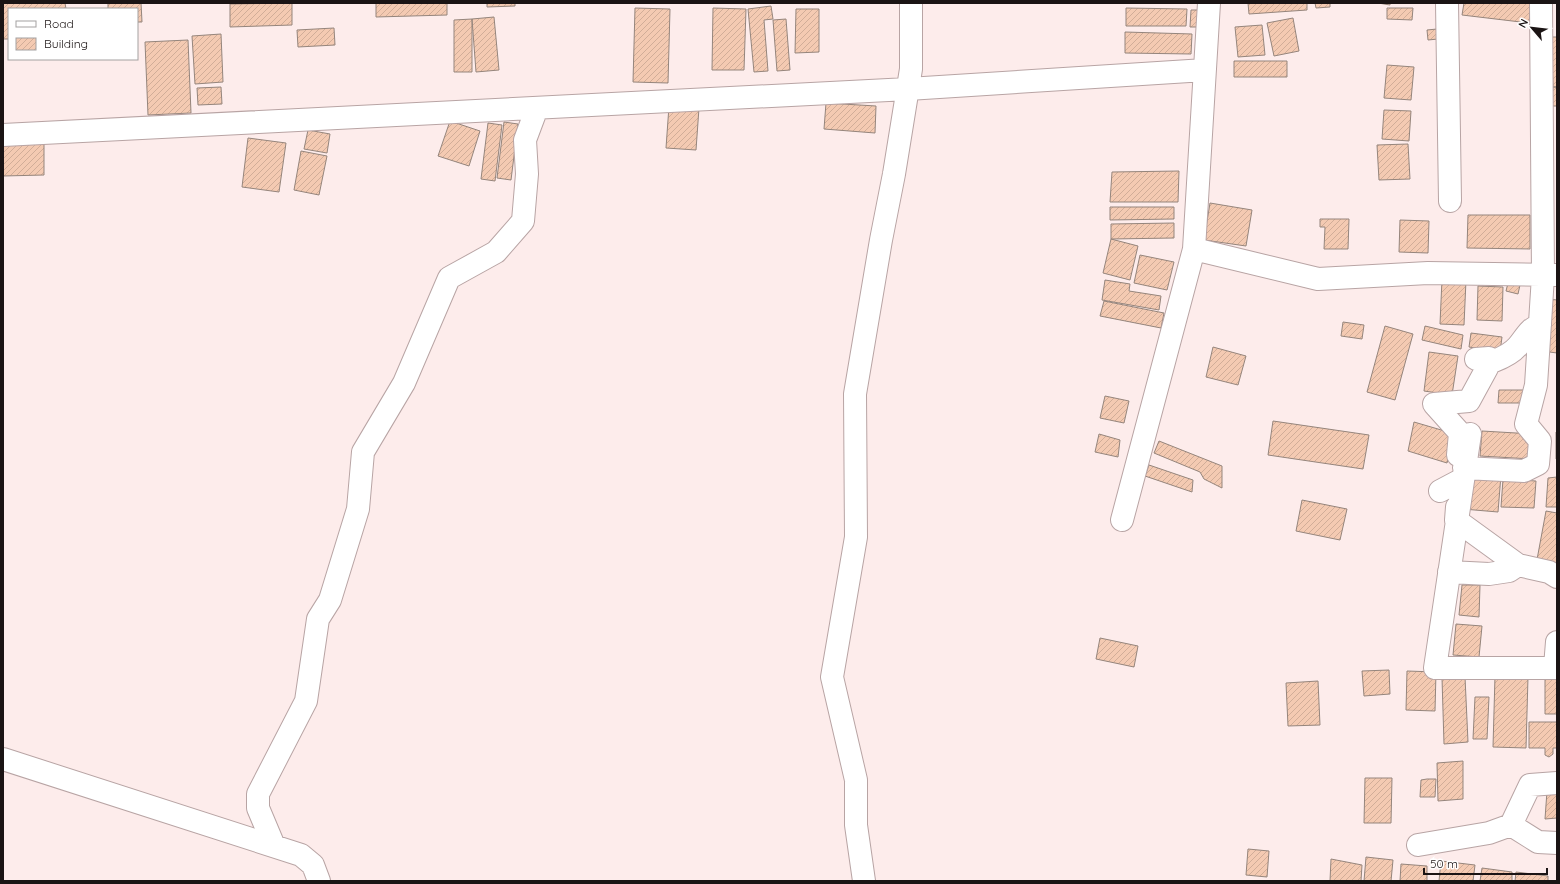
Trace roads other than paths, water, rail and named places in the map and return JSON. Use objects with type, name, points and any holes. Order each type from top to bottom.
[{"type":"street","points":[[864,881],[856,825],[856,780],[832,677],[856,537],[855,394],[911,69],[911,3]]},
{"type":"street","points":[[1122,520],[1194,249],[1209,3]]},
{"type":"street","points":[[1447,3],[1450,201]]},
{"type":"street","points":[[1454,470],[1524,471],[1538,464],[1540,441],[1526,424],[1536,385],[1540,325],[1550,276],[1541,3]]},
{"type":"street","points":[[3,136],[908,89],[1205,70]]},
{"type":"street","points":[[274,846],[258,808],[258,794],[306,701],[318,618],[330,600],[358,508],[363,452],[404,383],[449,278],[496,252],[524,221],[527,174],[525,140],[537,108]]},
{"type":"street","points":[[1194,249],[1318,279],[1428,273],[1550,276]]},
{"type":"street","points":[[1540,325],[1534,327],[1517,347],[1503,358],[1494,361],[1482,359],[1487,368],[1469,401],[1434,404],[1460,433],[1454,470],[1456,520],[1435,668],[1556,667],[1557,642]]},
{"type":"street","points":[[1454,470],[1470,434]]},
{"type":"street","points":[[1456,520],[1518,565],[1549,572],[1557,577]]},
{"type":"street","points":[[1449,572],[1489,574],[1509,571],[1518,565]]},
{"type":"street","points":[[3,760],[301,855],[313,865],[319,881]]},
{"type":"street","points":[[1418,845],[1489,833],[1510,826],[1530,785],[1557,783]]},
{"type":"street","points":[[1510,826],[1538,842],[1557,843]]}]
